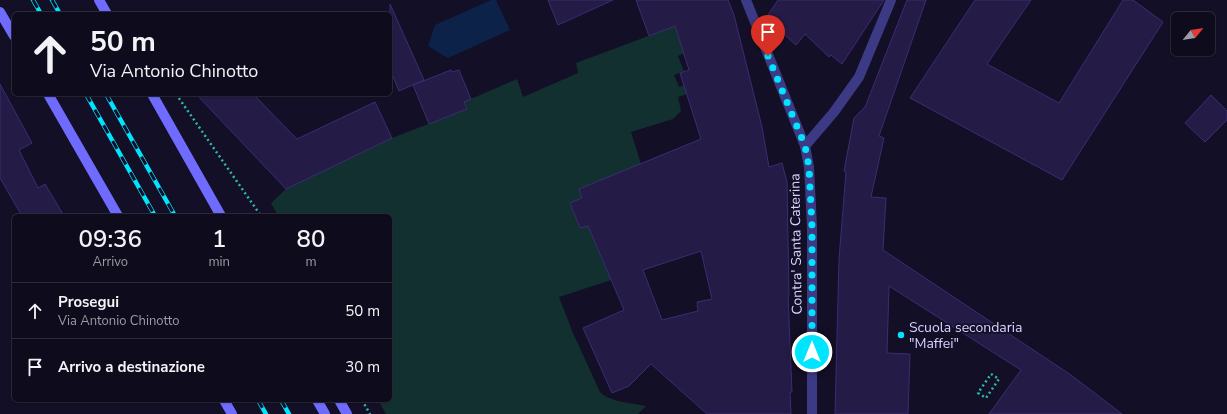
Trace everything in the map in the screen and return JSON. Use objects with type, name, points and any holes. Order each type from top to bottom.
[{"type":"main road","points":[[99,0],[106,12]]},
{"type":"main road","points":[[0,12],[12,33]]},
{"type":"main road","points":[[49,96],[117,214]]},
{"type":"main road","points":[[153,96],[220,214]]},
{"type":"main road","points":[[225,402],[232,414]]},
{"type":"main road","points":[[318,402],[325,414]]},
{"type":"main road","points":[[340,402],[347,414]]},
{"type":"street","name":"Contra' Santa Caterina","points":[[746,0],[805,146],[809,167],[812,227],[812,414]]},
{"type":"street","points":[[805,146],[834,112],[859,77],[891,0]]},
{"type":"path","points":[[177,96],[260,214]]},
{"type":"path","points":[[992,374],[999,379],[986,398],[978,393],[992,374]]},
{"type":"path","points":[[363,402],[370,414]]},
{"type":"green space","points":[[675,26],[684,53],[678,56],[684,71],[674,75],[679,87],[684,85],[687,94],[678,97],[681,111],[673,119],[631,132],[641,164],[579,189],[582,199],[570,204],[580,228],[588,226],[611,280],[559,297],[573,333],[600,392],[615,400],[646,406],[638,414],[386,414],[379,402],[392,402],[392,214],[277,214],[271,203],[286,189],[392,138],[467,109],[464,102],[517,79],[523,97],[578,73],[576,63]]},
{"type":"water","points":[[491,0],[496,0],[510,30],[448,58],[428,46],[435,25]]},
{"type":"building","points":[[548,0],[613,0],[558,25]]},
{"type":"building","points":[[636,0],[728,0],[734,15],[762,127],[769,167],[782,163],[787,182],[788,295],[792,392],[790,392],[791,414],[707,414],[651,364],[629,386],[612,393],[583,328],[624,310],[588,226],[580,228],[570,203],[582,198],[579,189],[701,139],[680,73],[689,70],[675,26],[649,36]],"holes":[[[701,251],[712,299],[697,302],[698,311],[662,320],[643,270]]]},
{"type":"building","points":[[778,0],[884,0],[842,64],[831,55],[829,57],[805,34],[796,45],[766,18]]},
{"type":"building","points":[[907,0],[926,0],[879,136],[884,138],[871,197],[886,198],[883,250],[1071,375],[1122,414],[989,414],[1021,370],[889,286],[887,353],[910,354],[908,414],[835,414],[839,259],[846,172],[844,171],[854,118],[865,107]]},
{"type":"building","points":[[975,0],[1031,0],[987,64],[1059,103],[1123,0],[1133,0],[1163,22],[1062,180],[910,98]]},
{"type":"building","points":[[390,4],[424,80],[399,91],[392,74],[392,12],[390,12]]},
{"type":"building","points":[[451,70],[452,72],[459,70],[471,99],[464,102],[467,109],[429,124],[413,85]]},
{"type":"building","points":[[0,84],[32,143],[19,150],[38,188],[45,184],[63,214],[21,214],[0,178]]},
{"type":"building","points":[[1211,95],[1227,111],[1227,120],[1205,142],[1185,123]]},
{"type":"building","points":[[198,96],[255,96],[297,139],[375,102],[392,138],[286,189]]},
{"type":"railway","points":[[33,0],[40,12]]},
{"type":"railway","points":[[52,0],[59,12]]},
{"type":"railway","points":[[87,96],[154,214]]},
{"type":"railway","points":[[107,96],[174,214]]},
{"type":"railway","points":[[259,402],[266,414]]},
{"type":"railway","points":[[282,402],[289,414]]},
{"type":"place","name":"Scuola secondaria \"Maffei\"","points":[[901,335]]},
{"type":"route","points":[[768,56],[805,146],[809,167],[812,227],[812,352]]}]
